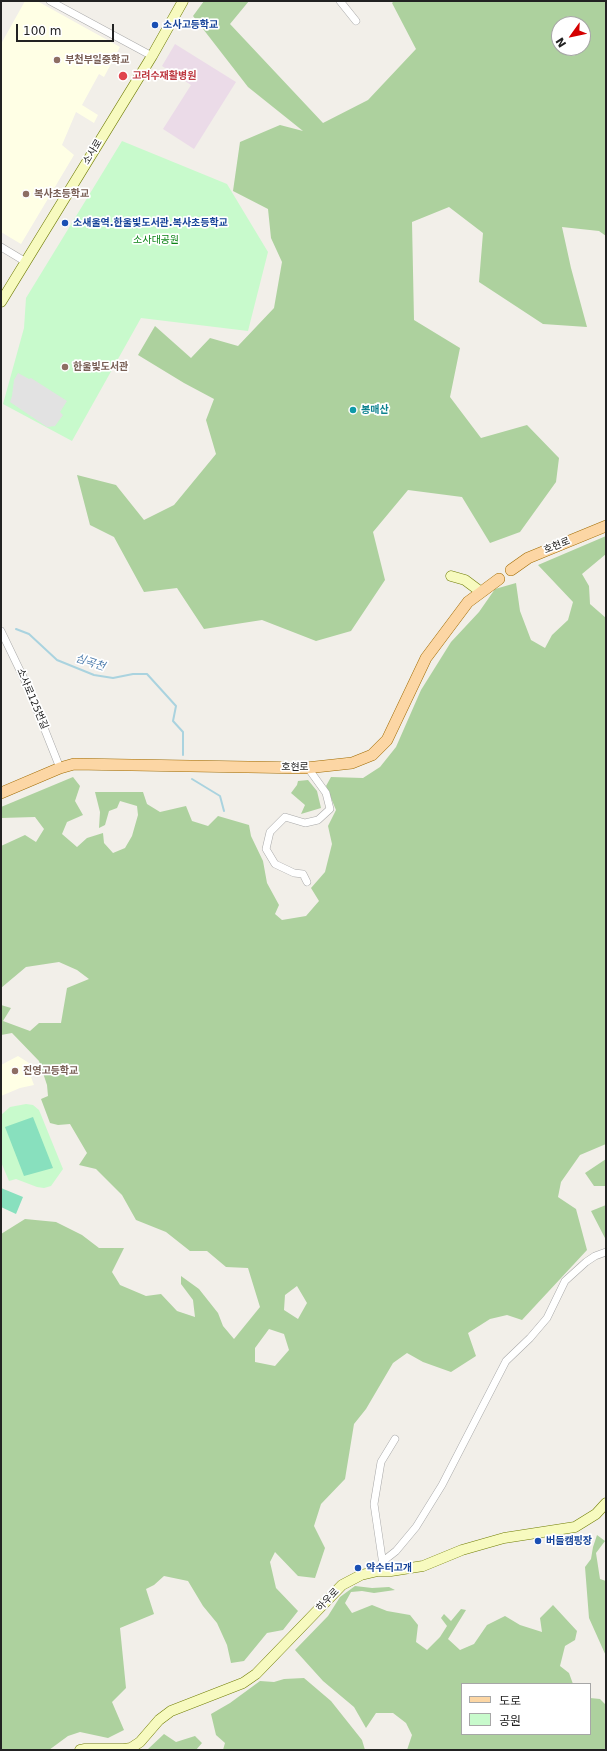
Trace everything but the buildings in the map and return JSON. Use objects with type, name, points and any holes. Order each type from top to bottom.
[{"type":"main road","name":"호현로","points":[[511,570],[528,558],[606,526]]},
{"type":"main road","name":"호현로","points":[[1,793],[60,768],[74,764],[308,768],[352,762],[372,755],[387,740],[426,658],[468,602],[499,579]]},
{"type":"street","points":[[50,1],[152,56]]},
{"type":"street","name":"소사로","points":[[1,302],[152,56],[183,1]]},
{"type":"street","points":[[340,1],[356,21]]},
{"type":"street","points":[[1,247],[26,262]]},
{"type":"street","points":[[452,576],[465,580],[481,592]]},
{"type":"street","name":"소사로125번길","points":[[2,635],[27,685],[60,768]]},
{"type":"street","points":[[307,882],[303,874],[294,873],[275,864],[266,850],[270,832],[285,817],[305,823],[318,820],[330,809],[326,793],[308,768]]},
{"type":"street","points":[[383,1567],[416,1527],[442,1485],[506,1361],[530,1338],[547,1318],[565,1281],[586,1262],[595,1256],[606,1252]]},
{"type":"street","points":[[383,1567],[374,1504],[380,1462],[395,1439]]},
{"type":"street","name":"하우로","points":[[80,1750],[124,1750],[132,1748],[140,1742],[159,1720],[171,1711],[227,1691],[243,1683],[256,1674],[342,1585],[361,1575],[383,1567],[423,1566],[462,1550],[504,1538],[575,1527],[596,1514],[606,1503]]},
{"type":"shaded area","name":"부천부일중학교","points":[[25,1],[37,1],[120,47],[104,77],[99,74],[82,105],[98,115],[94,123],[76,112],[62,145],[74,155],[21,244],[1,232],[1,44]]},
{"type":"shaded area","points":[[175,44],[236,82],[194,149],[163,129],[191,85],[162,66]]},
{"type":"shaded area","points":[[18,373],[29,379],[31,378],[67,401],[60,412],[63,415],[55,426],[47,427],[10,402],[14,380]]},
{"type":"shaded area","name":"진영고등학교","points":[[18,1056],[29,1063],[34,1085],[20,1088],[1,1096],[1,1065]]},
{"type":"green space","points":[[204,1],[249,1],[230,24],[323,123],[368,100],[416,49],[392,3],[394,1],[606,1],[606,236],[599,231],[562,227],[571,268],[587,327],[543,324],[479,282],[483,233],[449,207],[412,222],[414,320],[460,348],[450,397],[481,438],[527,425],[559,458],[556,482],[520,532],[490,543],[462,497],[408,490],[373,532],[385,580],[351,631],[316,641],[262,620],[204,629],[177,588],[144,592],[114,537],[90,525],[77,475],[116,485],[144,520],[174,505],[216,454],[206,420],[214,399],[138,355],[155,326],[191,358],[210,338],[238,346],[274,308],[282,262],[271,238],[268,209],[233,191],[240,142],[280,125],[303,131],[248,87],[193,16]]},
{"type":"green space","name":"소사대공원","points":[[122,141],[227,184],[268,252],[248,331],[141,318],[72,441],[3,404],[24,328],[26,298]]},
{"type":"green space","points":[[606,536],[606,554],[582,574],[589,586],[590,604],[606,618],[606,1144],[580,1155],[561,1182],[558,1197],[576,1209],[587,1250],[522,1320],[507,1315],[490,1319],[468,1333],[476,1356],[451,1372],[423,1362],[407,1353],[393,1363],[366,1409],[354,1424],[345,1479],[321,1504],[314,1526],[325,1548],[315,1578],[298,1576],[275,1552],[270,1562],[276,1588],[298,1611],[283,1630],[267,1633],[244,1661],[231,1663],[227,1645],[217,1623],[203,1606],[188,1581],[164,1576],[154,1585],[146,1589],[154,1614],[120,1628],[126,1688],[112,1702],[124,1730],[108,1738],[80,1732],[68,1736],[49,1750],[1,1750],[1,1234],[25,1219],[56,1222],[82,1235],[99,1248],[124,1248],[112,1272],[120,1285],[146,1296],[161,1294],[177,1311],[195,1317],[193,1300],[181,1284],[181,1276],[199,1289],[218,1313],[223,1326],[234,1339],[260,1307],[248,1268],[226,1267],[207,1251],[190,1251],[166,1232],[136,1220],[122,1195],[96,1169],[79,1165],[87,1153],[70,1124],[58,1125],[50,1123],[41,1099],[48,1096],[47,1085],[39,1061],[12,1033],[1,1035],[1,1005],[11,1008],[3,1021],[30,1031],[39,1023],[61,1023],[67,988],[89,979],[77,970],[59,962],[26,967],[1,988],[1,846],[25,835],[36,842],[44,829],[35,817],[1,818],[1,807],[73,777],[80,786],[75,801],[83,815],[67,822],[62,834],[77,847],[87,838],[103,833],[104,843],[113,853],[125,848],[132,836],[138,815],[137,806],[120,801],[117,808],[109,811],[105,825],[99,828],[100,812],[95,792],[143,792],[147,804],[160,812],[186,806],[192,821],[208,826],[218,816],[249,825],[251,836],[263,861],[267,883],[279,905],[275,914],[282,920],[306,916],[319,901],[311,888],[325,872],[332,844],[328,826],[336,810],[326,786],[331,777],[363,778],[380,767],[396,747],[421,690],[451,642],[479,612],[495,589],[516,583],[520,611],[531,640],[545,648],[552,635],[568,620],[573,602],[538,565]],"holes":[[[297,1286],[307,1303],[298,1319],[284,1310],[285,1295]],[[269,1329],[284,1334],[289,1350],[275,1366],[255,1362],[255,1348]]]},
{"type":"green space","points":[[308,780],[317,791],[321,808],[301,814],[305,805],[291,793],[298,781]]},
{"type":"green space","points":[[26,1104],[33,1105],[39,1110],[63,1169],[51,1186],[44,1188],[16,1179],[9,1181],[1,1162],[1,1115],[10,1107]]},
{"type":"green space","points":[[33,1117],[53,1168],[24,1176],[5,1127]]},
{"type":"green space","points":[[606,1159],[606,1186],[594,1186],[585,1173]]},
{"type":"green space","points":[[1,1188],[23,1197],[16,1214],[1,1207]]},
{"type":"green space","points":[[606,1205],[606,1240],[591,1211]]},
{"type":"green space","points":[[597,1535],[605,1541],[596,1553],[600,1579],[606,1581],[606,1656],[589,1618],[585,1567],[591,1559]]},
{"type":"green space","points":[[355,1586],[372,1588],[389,1587],[395,1590],[374,1593],[362,1591],[351,1592],[345,1603],[352,1613],[372,1605],[387,1611],[410,1615],[418,1625],[416,1642],[427,1650],[440,1637],[447,1626],[441,1618],[444,1614],[451,1621],[461,1609],[466,1610],[448,1639],[460,1650],[474,1644],[487,1625],[505,1616],[520,1625],[542,1632],[540,1618],[553,1605],[577,1631],[575,1640],[565,1646],[560,1666],[569,1673],[573,1683],[461,1683],[461,1735],[591,1735],[591,1698],[600,1699],[606,1705],[606,1750],[407,1750],[412,1735],[406,1723],[393,1713],[376,1713],[366,1728],[354,1707],[323,1681],[295,1650],[328,1616],[340,1597]]},
{"type":"green space","points":[[304,1678],[331,1701],[362,1740],[365,1750],[223,1750],[225,1743],[216,1735],[211,1714],[230,1703],[260,1681],[274,1682],[284,1679]]},
{"type":"green space","points":[[164,1734],[176,1742],[195,1736],[202,1743],[196,1750],[147,1750]]},
{"type":"waterway","name":"심곡천","points":[[16,629],[29,634],[57,660],[94,675],[113,678],[133,674],[147,674],[176,706],[173,721],[183,732],[183,755]]},
{"type":"waterway","name":"심곡천","points":[[192,779],[220,796],[224,811]]},
{"type":"place","name":"소사고등학교","points":[[155,25]]},
{"type":"place","name":"부천부일중학교","points":[[57,60]]},
{"type":"place","name":"고려수재활병원","points":[[123,76]]},
{"type":"place","name":"복사초등학교","points":[[26,194]]},
{"type":"place","name":"소새울역.한울빛도서관.복사초등학교","points":[[65,223]]},
{"type":"place","name":"한울빛도서관","points":[[65,367]]},
{"type":"place","name":"봉매산","points":[[353,410]]},
{"type":"place","name":"진영고등학교","points":[[15,1071]]},
{"type":"place","name":"버들캠핑장","points":[[538,1541]]},
{"type":"place","name":"약수터고개","points":[[358,1568]]}]
